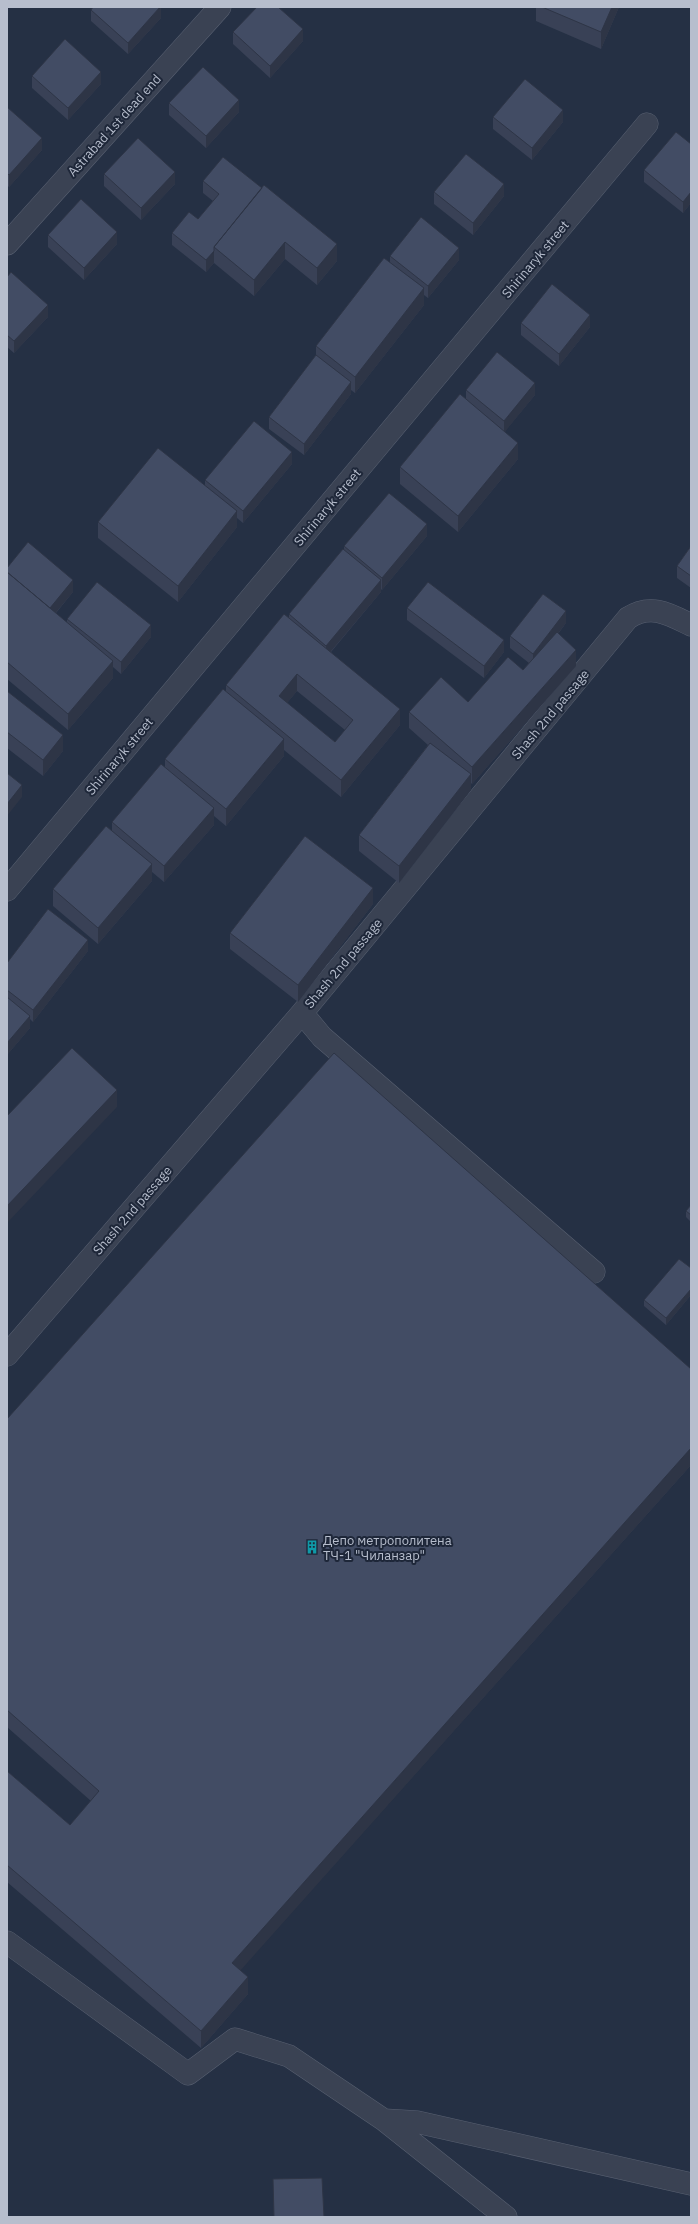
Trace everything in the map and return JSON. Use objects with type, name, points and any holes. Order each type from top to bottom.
[{"type":"street","name":"Astrabad 1st dead end","points":[[7,244],[220,7]]},
{"type":"street","name":"Shirinaryk street","points":[[7,890],[647,124]]},
{"type":"street","name":"Shash 2nd passage","points":[[7,1355],[302,1013],[628,618],[635,613],[660,610],[691,625]]},
{"type":"street","points":[[302,1013],[322,1037],[594,1272]]},
{"type":"street","points":[[7,1942],[188,2074],[235,2038],[289,2056],[384,2120],[506,2217]]},
{"type":"street","points":[[384,2120],[417,2122],[691,2184]]},
{"type":"building","points":[[93,7],[160,7],[128,43],[91,10]]},
{"type":"building","points":[[257,7],[278,7],[303,29],[270,66],[233,32]]},
{"type":"building","points":[[542,7],[612,7],[601,32]]},
{"type":"building","points":[[65,39],[101,72],[68,108],[32,76]]},
{"type":"building","points":[[203,67],[239,100],[206,136],[169,103]]},
{"type":"building","points":[[525,79],[563,110],[532,148],[493,117]]},
{"type":"building","points":[[7,107],[42,138],[9,175],[7,173]]},
{"type":"building","points":[[676,132],[691,144],[691,192],[683,202],[644,170]]},
{"type":"building","points":[[138,138],[175,172],[141,208],[104,174]]},
{"type":"building","points":[[466,154],[504,184],[473,223],[434,192]]},
{"type":"building","points":[[223,157],[262,188],[214,247],[214,251],[206,260],[172,233],[189,212],[198,219],[219,194],[203,181]]},
{"type":"building","points":[[264,185],[337,244],[317,268],[285,242],[254,280],[214,247]]},
{"type":"building","points":[[81,199],[117,232],[84,268],[48,235]]},
{"type":"building","points":[[421,217],[459,248],[428,286],[390,256]]},
{"type":"building","points":[[384,258],[424,288],[355,377],[316,346]]},
{"type":"building","points":[[11,272],[48,305],[14,341],[7,335],[7,277]]},
{"type":"building","points":[[552,284],[590,315],[559,354],[521,323]]},
{"type":"building","points":[[497,352],[535,383],[504,421],[466,390]]},
{"type":"building","points":[[316,355],[351,382],[304,444],[269,417]]},
{"type":"building","points":[[460,394],[518,443],[458,516],[400,467]]},
{"type":"building","points":[[254,421],[292,452],[243,511],[205,480]]},
{"type":"building","points":[[158,448],[237,511],[178,586],[98,522]]},
{"type":"building","points":[[389,493],[427,524],[382,578],[344,546]]},
{"type":"building","points":[[28,542],[73,580],[50,608],[7,572],[7,568]]},
{"type":"building","points":[[691,546],[691,576],[677,566]]},
{"type":"building","points":[[343,549],[381,580],[326,646],[289,614]]},
{"type":"building","points":[[7,572],[113,661],[68,714],[7,662]]},
{"type":"building","points":[[97,582],[151,625],[121,662],[67,619]]},
{"type":"building","points":[[428,582],[504,640],[484,666],[407,608]]},
{"type":"building","points":[[543,594],[566,611],[533,654],[510,636]]},
{"type":"building","points":[[284,614],[400,709],[341,780],[226,685]],"holes":[[[297,674],[353,720],[335,742],[279,696]]]},
{"type":"building","points":[[557,632],[576,650],[472,767],[409,712],[441,677],[468,702],[508,657],[523,670]]},
{"type":"building","points":[[223,689],[284,739],[226,809],[165,759]]},
{"type":"building","points":[[7,691],[63,735],[43,760],[7,732]]},
{"type":"building","points":[[430,743],[471,774],[399,866],[359,835]]},
{"type":"building","points":[[161,764],[214,808],[164,866],[112,822]]},
{"type":"building","points":[[7,773],[22,785],[7,804]]},
{"type":"building","points":[[106,826],[152,864],[98,928],[53,889]]},
{"type":"building","points":[[305,836],[373,888],[298,985],[230,933]]},
{"type":"building","points":[[48,909],[88,940],[33,1010],[7,990],[7,963]]},
{"type":"building","points":[[7,997],[30,1016],[7,1043]]},
{"type":"building","points":[[72,1048],[117,1090],[7,1206],[7,1116]]},
{"type":"building","name":"Депо метрополитена ТЧ-1 \"Чиланзар\"","points":[[334,1053],[691,1369],[691,1448],[232,1963],[248,1977],[201,2031],[7,1865],[7,1771],[70,1825],[99,1791],[7,1710],[7,1419]]},
{"type":"building","points":[[691,1205],[691,1215],[686,1211]]},
{"type":"building","points":[[679,1259],[691,1268],[691,1289],[666,1318],[644,1300]]},
{"type":"building","points":[[322,2178],[324,2217],[274,2217],[273,2179]]},
{"type":"place","name":"Депо метрополитена ТЧ-1 \"Чиланзар\"","points":[[312,1547]]}]
